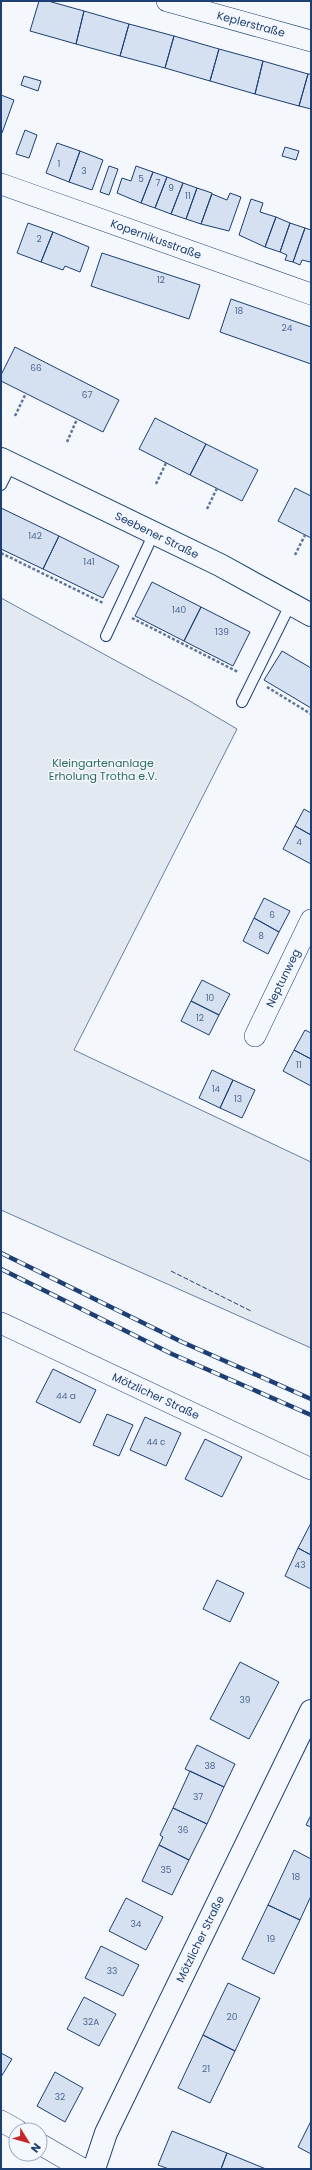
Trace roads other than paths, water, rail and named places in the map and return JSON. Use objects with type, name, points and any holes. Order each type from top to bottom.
[{"type":"street","name":"Keplerstraße","points":[[167,1],[311,41]]},
{"type":"street","name":"Kopernikusstraße","points":[[1,184],[311,294]]},
{"type":"street","name":"Seebener Straße","points":[[6,462],[220,565],[311,614]]},
{"type":"street","name":"Neptunweg","points":[[255,1036],[311,920]]},
{"type":"street","name":"Mötzlicher Straße","points":[[1,1323],[311,1469]]},
{"type":"street","name":"Mötzlicher Straße","points":[[94,2169],[106,2133],[311,1711]]},
{"type":"street","points":[[48,2149],[83,2169]]},
{"type":"lane","points":[[1,484],[6,462]]},
{"type":"lane","points":[[106,636],[154,533]]},
{"type":"lane","points":[[242,702],[291,603]]},
{"type":"railway","points":[[1,1253],[182,1342],[311,1399]]},
{"type":"railway","points":[[1,1269],[172,1354],[311,1415]]},
{"type":"park label","name":"Kleingartenanlage Erholung Trotha e.V.","points":[[103,769]]}]
